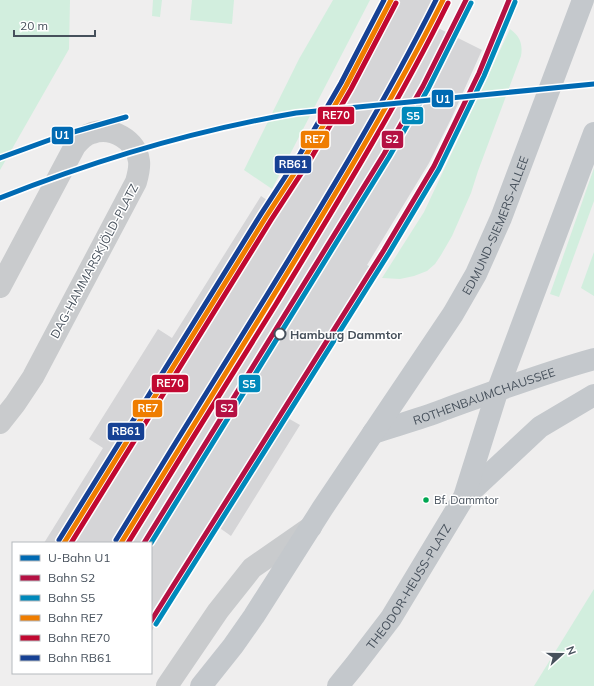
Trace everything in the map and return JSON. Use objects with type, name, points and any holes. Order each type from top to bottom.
[{"type":"main road","name":"EDMUND-SIEMERS-ALLEE","points":[[373,433],[453,314],[476,274],[501,218],[583,0]]},
{"type":"main road","points":[[498,389],[594,133]]},
{"type":"main road","name":"ROTHENBAUMCHAUSSEE","points":[[373,433],[444,410],[498,389],[594,359]]},
{"type":"main road","name":"THEODOR-HEUSS-PLATZ","points":[[338,686],[391,618],[464,497],[498,389]]},
{"type":"main road","points":[[464,497],[540,427],[594,395]]},
{"type":"main road","points":[[201,686],[233,646],[254,616],[373,433]]},
{"type":"street","name":"DAG-HAMMARSKJÖLD-PLATZ","points":[[0,287],[75,146],[81,139],[92,133],[103,131],[115,133],[126,139],[134,148],[139,160],[139,172],[136,182],[32,377],[15,404],[0,422]]},
{"type":"street","points":[[167,686],[218,611],[252,568],[312,526]]},
{"type":"green space","points":[[0,0],[70,0],[69,49],[0,170]]},
{"type":"green space","points":[[153,0],[162,0],[160,17],[152,16]]},
{"type":"green space","points":[[192,0],[234,0],[232,24],[190,20]]},
{"type":"green space","points":[[333,0],[370,0],[272,189],[244,170],[299,59]]},
{"type":"green space","points":[[510,29],[516,34],[520,41],[522,48],[521,56],[471,193],[452,236],[435,264],[427,271],[400,279],[382,278],[424,212]]},
{"type":"green space","points":[[594,168],[594,201],[559,297],[550,294]]},
{"type":"green space","points":[[594,252],[594,296],[581,288]]},
{"type":"green space","points":[[594,589],[594,686],[534,686]]},
{"type":"building","points":[[397,0],[436,0],[426,22],[482,50],[452,117],[429,163],[367,265],[377,270],[286,417],[300,425],[231,536],[217,526],[152,630],[152,542],[45,542],[103,448],[89,439],[158,329],[172,338],[261,196],[279,208],[325,135],[351,89]]},
{"type":"metro line","name":"U1","points":[[0,198],[109,159],[182,138],[257,120],[296,113],[594,84]]},
{"type":"metro line","name":"U1","points":[[0,158],[63,135],[126,117]]},
{"type":"rail line","name":"RB61","points":[[59,540],[261,214],[300,154],[341,83],[384,0]]},
{"type":"rail line","name":"RE7","points":[[65,542],[266,217],[305,157],[346,86],[391,0]]},
{"type":"rail line","name":"RB61","points":[[116,540],[333,186],[376,113],[436,0]]},
{"type":"rail line","name":"RE7","points":[[122,542],[337,191],[381,115],[443,0]]},
{"type":"rail line","name":"S2","points":[[145,542],[384,154],[423,86],[466,0]]},
{"type":"rail line","name":"S2","points":[[152,619],[384,250],[434,166],[479,73],[509,0]]},
{"type":"rail line","name":"S5","points":[[156,624],[389,253],[439,169],[484,76],[515,2]]},
{"type":"rail line","name":"RE70","points":[[72,542],[271,220],[310,160],[351,89],[396,3]]},
{"type":"rail line","name":"RE70","points":[[129,542],[276,304],[343,192],[408,80],[448,3]]},
{"type":"rail line","name":"S5","points":[[152,542],[389,157],[428,89],[471,3]]},
{"type":"place","name":"Hamburg Dammtor","points":[[280,334]]},
{"type":"place","name":"Bf. Dammtor","points":[[426,500]]}]
